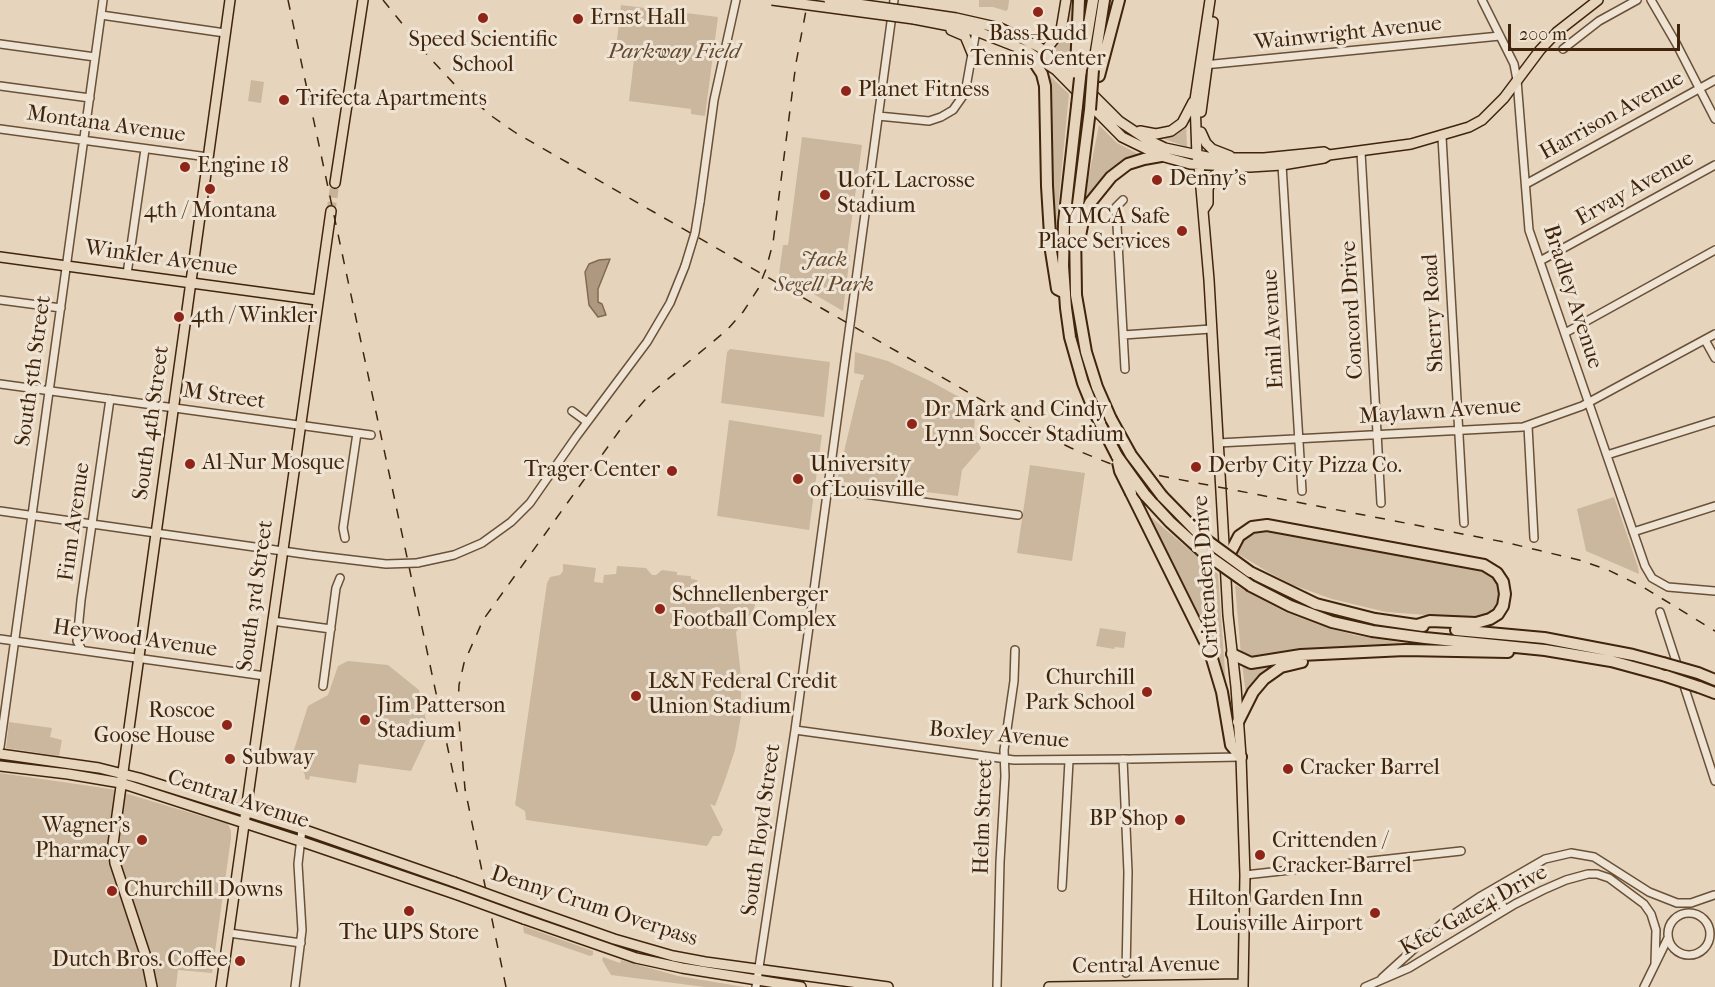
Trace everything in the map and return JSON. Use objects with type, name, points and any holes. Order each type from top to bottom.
[{"type":"highway","points":[[1079,0],[1080,56]]},
{"type":"highway","points":[[1093,0],[1076,67],[1080,78],[1064,222],[1065,293],[1070,337],[1076,362],[1096,415],[1117,456],[1145,495],[1203,552],[1251,586],[1290,606],[1332,622],[1372,631],[1545,650],[1611,661],[1666,676],[1715,693]]},
{"type":"highway","points":[[1104,0],[1076,210],[1076,295],[1081,330],[1097,387],[1131,455],[1162,496],[1202,537],[1250,572],[1316,603],[1375,619],[1429,628],[1544,638],[1633,655],[1715,680]]},
{"type":"highway","points":[[1096,73],[1119,0]]},
{"type":"highway","points":[[1030,47],[1045,86],[1051,252],[1057,289],[1065,293]]},
{"type":"highway","points":[[1075,263],[1084,216],[1090,203],[1104,184],[1128,164],[1161,156]]},
{"type":"highway","points":[[1117,456],[1120,471],[1210,652],[1222,692],[1231,745],[1241,757]]},
{"type":"highway","points":[[1225,563],[1239,536],[1251,527],[1267,525],[1484,565],[1500,577],[1504,587],[1504,602],[1498,614],[1490,619],[1476,623],[1430,621],[1417,625]]},
{"type":"highway","points":[[1232,654],[1251,663],[1301,655],[1417,650],[1502,652],[1545,650]]},
{"type":"highway","points":[[1238,722],[1257,687],[1272,673],[1291,664],[1352,653]]},
{"type":"main road","name":"South 4th Street","points":[[152,987],[148,963],[113,852],[230,0]]},
{"type":"main road","points":[[335,183],[363,0]]},
{"type":"main road","points":[[772,0],[956,18],[1000,28],[1030,47],[1056,70],[1122,137],[1161,156],[1186,164],[1200,159]]},
{"type":"main road","points":[[828,0],[914,15],[964,35],[972,53]]},
{"type":"main road","points":[[1045,51],[1061,30],[1066,0]]},
{"type":"main road","name":"Crittenden Drive","points":[[1200,159],[1202,65],[1210,0]]},
{"type":"main road","name":"Crittenden Drive","points":[[1216,0],[1195,100],[1212,329],[1225,563],[1241,757],[1245,875],[1243,986]]},
{"type":"main road","points":[[930,21],[976,31],[1045,51],[1064,66],[1109,113],[1128,128],[1165,148],[1200,159],[1282,165],[1324,158],[1329,155],[1411,144],[1442,137],[1469,127],[1482,120],[1503,98],[1553,36],[1598,0]]},
{"type":"main road","points":[[1128,128],[1151,134],[1171,131],[1182,123],[1195,100]]},
{"type":"main road","points":[[1201,132],[1212,149],[1236,163]]},
{"type":"main road","points":[[1203,211],[1208,202],[1208,189],[1212,178],[1236,163],[1323,152],[1329,155]]},
{"type":"main road","name":"South 3rd Street","points":[[221,987],[331,211]]},
{"type":"main road","name":"Winkler Avenue","points":[[0,257],[317,300]]},
{"type":"main road","name":"Central Avenue","points":[[0,754],[123,773],[302,829],[454,882]]},
{"type":"main road","name":"Central Avenue","points":[[0,766],[121,783],[458,895]]},
{"type":"main road","name":"Denny Crum Overpass","points":[[454,882],[643,948],[705,962],[759,970]]},
{"type":"main road","name":"Denny Crum Overpass","points":[[458,895],[636,958],[757,984]]},
{"type":"main road","points":[[759,970],[888,987]]},
{"type":"main road","points":[[757,984],[801,987]]},
{"type":"main road","name":"Central Avenue","points":[[1049,987],[1243,986]]},
{"type":"street","name":"South 5th Street","points":[[0,747],[103,0]]},
{"type":"street","points":[[0,512],[310,555],[396,564],[417,563],[447,557],[472,548],[501,530],[521,514],[542,488],[664,315],[685,266],[698,218],[716,93],[736,0]]},
{"type":"street","points":[[828,0],[893,9]]},
{"type":"street","name":"South Floyd Street","points":[[757,984],[795,730],[894,0]]},
{"type":"street","name":"Bradley Avenue","points":[[1482,0],[1514,64],[1529,230],[1648,572],[1657,582],[1673,588],[1715,591]]},
{"type":"street","points":[[1563,48],[1599,21],[1637,0]]},
{"type":"street","points":[[1651,0],[1715,119]]},
{"type":"street","points":[[101,15],[225,33]]},
{"type":"street","points":[[878,117],[922,122],[935,120],[958,105],[965,93],[976,31]]},
{"type":"street","name":"Wainwright Avenue","points":[[1202,65],[1500,36]]},
{"type":"street","points":[[0,44],[96,57]]},
{"type":"street","name":"Harrison Avenue","points":[[1526,184],[1715,80]]},
{"type":"street","points":[[0,86],[90,99]]},
{"type":"street","name":"Montana Avenue","points":[[0,129],[208,157]]},
{"type":"street","name":"Sherry Road","points":[[1442,137],[1464,523]]},
{"type":"street","points":[[127,274],[145,149]]},
{"type":"street","name":"Concord Drive","points":[[1361,152],[1381,502]]},
{"type":"street","name":"Emil Avenue","points":[[1282,165],[1302,491]]},
{"type":"street","name":"Ervay Avenue","points":[[1540,261],[1715,165]]},
{"type":"street","points":[[1123,200],[1116,207],[1125,369]]},
{"type":"street","points":[[1565,333],[1715,250]]},
{"type":"street","points":[[0,300],[61,308]]},
{"type":"street","points":[[1123,335],[1212,329]]},
{"type":"street","name":"Maylawn Avenue","points":[[1218,443],[1528,426],[1588,403],[1715,334]]},
{"type":"street","points":[[1705,340],[1715,358]]},
{"type":"street","name":"M Street","points":[[0,384],[371,435]]},
{"type":"street","name":"Finn Avenue","points":[[82,650],[77,641],[110,399]]},
{"type":"street","points":[[572,411],[587,422]]},
{"type":"street","points":[[1607,455],[1715,421]]},
{"type":"street","points":[[1528,426],[1534,538]]},
{"type":"street","points":[[345,538],[343,528],[357,433]]},
{"type":"street","points":[[828,489],[1018,515]]},
{"type":"street","points":[[1633,532],[1715,506]]},
{"type":"street","points":[[323,686],[336,588],[340,578]]},
{"type":"street","points":[[1659,612],[1715,781]]},
{"type":"street","points":[[272,621],[330,629]]},
{"type":"street","name":"Heywood Avenue","points":[[0,639],[265,676]]},
{"type":"street","name":"Helm Street","points":[[997,987],[1005,758],[1015,650]]},
{"type":"street","name":"Boxley Avenue","points":[[795,730],[1005,758],[1069,761],[1241,757]]},
{"type":"street","points":[[1126,973],[1127,759]]},
{"type":"street","points":[[1062,887],[1069,761]]},
{"type":"street","points":[[295,987],[301,943],[302,908],[298,864],[302,829]]},
{"type":"street","points":[[1245,875],[1461,851]]},
{"type":"street","points":[[1382,978],[1448,918],[1545,860],[1571,853],[1594,856],[1649,891],[1677,903],[1691,903],[1714,894]]},
{"type":"street","name":"Kfec Gate4 Drive","points":[[1365,987],[1409,968],[1505,910],[1566,880],[1597,874],[1609,878],[1644,904],[1654,922],[1657,938],[1655,963]]},
{"type":"street","points":[[1494,889],[1505,910]]},
{"type":"street","points":[[1644,987],[1668,938],[1670,924],[1680,915],[1687,913],[1714,894]]},
{"type":"street","points":[[1668,938],[1674,950],[1687,955],[1694,954],[1705,947],[1710,934],[1705,921],[1694,914],[1687,913]]},
{"type":"street","points":[[229,933],[301,943]]},
{"type":"green space","points":[[979,0],[1009,0],[1008,9],[1006,11],[993,7],[979,7]]},
{"type":"green space","points":[[1070,0],[1077,0],[1073,65],[1052,48],[1065,32]]},
{"type":"green space","name":"Parkway Field","points":[[621,5],[718,17],[705,116],[691,114],[691,109],[629,101],[635,51],[616,48]]},
{"type":"green space","points":[[1045,71],[1069,94],[1055,237]]},
{"type":"green space","points":[[251,80],[264,82],[261,103],[248,101]]},
{"type":"green space","points":[[1186,122],[1187,147],[1158,137]]},
{"type":"green space","points":[[1099,125],[1117,143],[1142,156],[1085,204],[1086,190]]},
{"type":"green space","name":"UofL Lacrosse Stadium","points":[[802,137],[862,145],[847,254],[850,255],[843,311],[779,274],[783,245],[788,245]]},
{"type":"green space","points":[[730,349],[830,362],[824,417],[721,403],[727,352]]},
{"type":"green space","name":"Dr Mark and Cindy Lynn Soccer Stadium","points":[[855,352],[888,361],[979,408],[975,414],[974,434],[981,448],[962,470],[958,496],[837,481],[864,375],[854,373]]},
{"type":"green space","points":[[729,420],[822,435],[809,530],[717,516]]},
{"type":"green space","points":[[1030,465],[1085,473],[1072,561],[1017,553]]},
{"type":"green space","points":[[1614,497],[1639,574],[1586,551],[1577,509]]},
{"type":"green space","points":[[1145,512],[1218,574],[1226,685],[1223,685]]},
{"type":"green space","points":[[1259,528],[1489,570],[1502,588],[1499,607],[1481,619],[1386,612],[1332,599],[1293,585],[1235,552],[1238,542]]},
{"type":"green space","name":"L&N Federal Credit Union Stadium","points":[[563,564],[596,568],[594,582],[603,583],[604,575],[616,574],[617,566],[646,568],[652,575],[662,570],[677,572],[677,575],[691,576],[691,579],[697,580],[700,589],[704,589],[703,598],[723,601],[726,588],[745,591],[746,599],[755,604],[754,610],[736,632],[741,676],[741,716],[735,750],[725,780],[715,806],[710,804],[723,830],[720,836],[713,836],[707,846],[526,820],[525,811],[515,805],[547,583],[550,577],[560,575],[563,571]]},
{"type":"green space","points":[[1235,585],[1285,612],[1317,624],[1354,635],[1415,645],[1252,660],[1241,655]]},
{"type":"green space","points":[[1100,628],[1126,632],[1124,648],[1096,646]]},
{"type":"green space","name":"Jim Patterson Stadium","points":[[348,661],[388,665],[419,690],[429,733],[411,771],[359,764],[356,783],[310,776],[309,780],[305,779],[294,756],[290,754],[291,750],[294,750],[308,706],[328,695],[338,666]]},
{"type":"green space","points":[[1282,661],[1246,696],[1242,663]]},
{"type":"green space","points":[[9,722],[52,728],[50,737],[62,740],[59,756],[6,748]]},
{"type":"green space","name":"Churchill Downs","points":[[0,773],[111,789],[228,824],[231,838],[212,973],[178,970],[176,987],[0,987]]},
{"type":"green space","points":[[381,861],[443,882],[441,886],[379,864]]},
{"type":"green space","points":[[535,915],[661,957],[660,960],[534,919]]},
{"type":"green space","points":[[523,926],[593,951],[593,955],[590,956],[524,933]]},
{"type":"green space","points":[[603,957],[678,976],[745,987],[705,987],[611,975],[602,960]]},
{"type":"shaded area","points":[[610,259],[598,289],[598,302],[602,304],[606,315],[598,317],[589,305],[585,272],[589,264]]},
{"type":"tunnel","points":[[331,211],[335,183]]},
{"type":"railway","points":[[288,0],[458,796]]},
{"type":"railway","points":[[383,0],[429,57],[457,87],[516,133],[1034,430],[1071,448],[1111,464],[1156,475],[1504,542],[1579,560],[1608,570],[1643,587],[1715,631]]},
{"type":"railway","points":[[506,987],[465,789],[458,708],[459,685],[464,663],[483,620],[625,423],[650,394],[727,330],[743,312],[758,289],[773,243],[796,63],[808,0]]},
{"type":"place","name":"Bass-Rudd Tennis Center","points":[[1038,12]]},
{"type":"place","name":"Speed Scientific School","points":[[483,18]]},
{"type":"place","name":"Ernst Hall","points":[[578,19]]},
{"type":"place","name":"Planet Fitness","points":[[846,91]]},
{"type":"place","name":"Trifecta Apartments","points":[[284,100]]},
{"type":"place","name":"Engine 18","points":[[185,167]]},
{"type":"place","name":"Denny's","points":[[1157,180]]},
{"type":"place","name":"4th / Montana","points":[[210,189]]},
{"type":"place","name":"UofL Lacrosse Stadium","points":[[825,195]]},
{"type":"place","name":"YMCA Safe Place Services","points":[[1182,231]]},
{"type":"place","name":"4th / Winkler","points":[[179,317]]},
{"type":"place","name":"Dr Mark and Cindy Lynn Soccer Stadium","points":[[912,424]]},
{"type":"place","name":"Al-Nur Mosque","points":[[190,464]]},
{"type":"place","name":"Derby City Pizza Co.","points":[[1196,467]]},
{"type":"place","name":"Trager Center","points":[[672,471]]},
{"type":"place","name":"University of Louisville","points":[[798,479]]},
{"type":"place","name":"Schnellenberger Football Complex","points":[[660,609]]},
{"type":"place","name":"Churchill Park School","points":[[1147,692]]},
{"type":"place","name":"L&N Federal Credit Union Stadium","points":[[636,696]]},
{"type":"place","name":"Jim Patterson Stadium","points":[[365,720]]},
{"type":"place","name":"Roscoe Goose House","points":[[227,725]]},
{"type":"place","name":"Subway","points":[[230,759]]},
{"type":"place","name":"Cracker Barrel","points":[[1288,769]]},
{"type":"place","name":"BP Shop","points":[[1180,820]]},
{"type":"place","name":"Wagner's Pharmacy","points":[[142,840]]},
{"type":"place","name":"Crittenden / Cracker Barrel","points":[[1260,855]]},
{"type":"place","name":"Churchill Downs","points":[[112,891]]},
{"type":"place","name":"The UPS Store","points":[[409,911]]},
{"type":"place","name":"Hilton Garden Inn Louisville Airport","points":[[1375,913]]},
{"type":"place","name":"Dutch Bros. Coffee","points":[[240,961]]},
{"type":"park label","name":"Jack Segell Park","points":[[824,274]]}]
